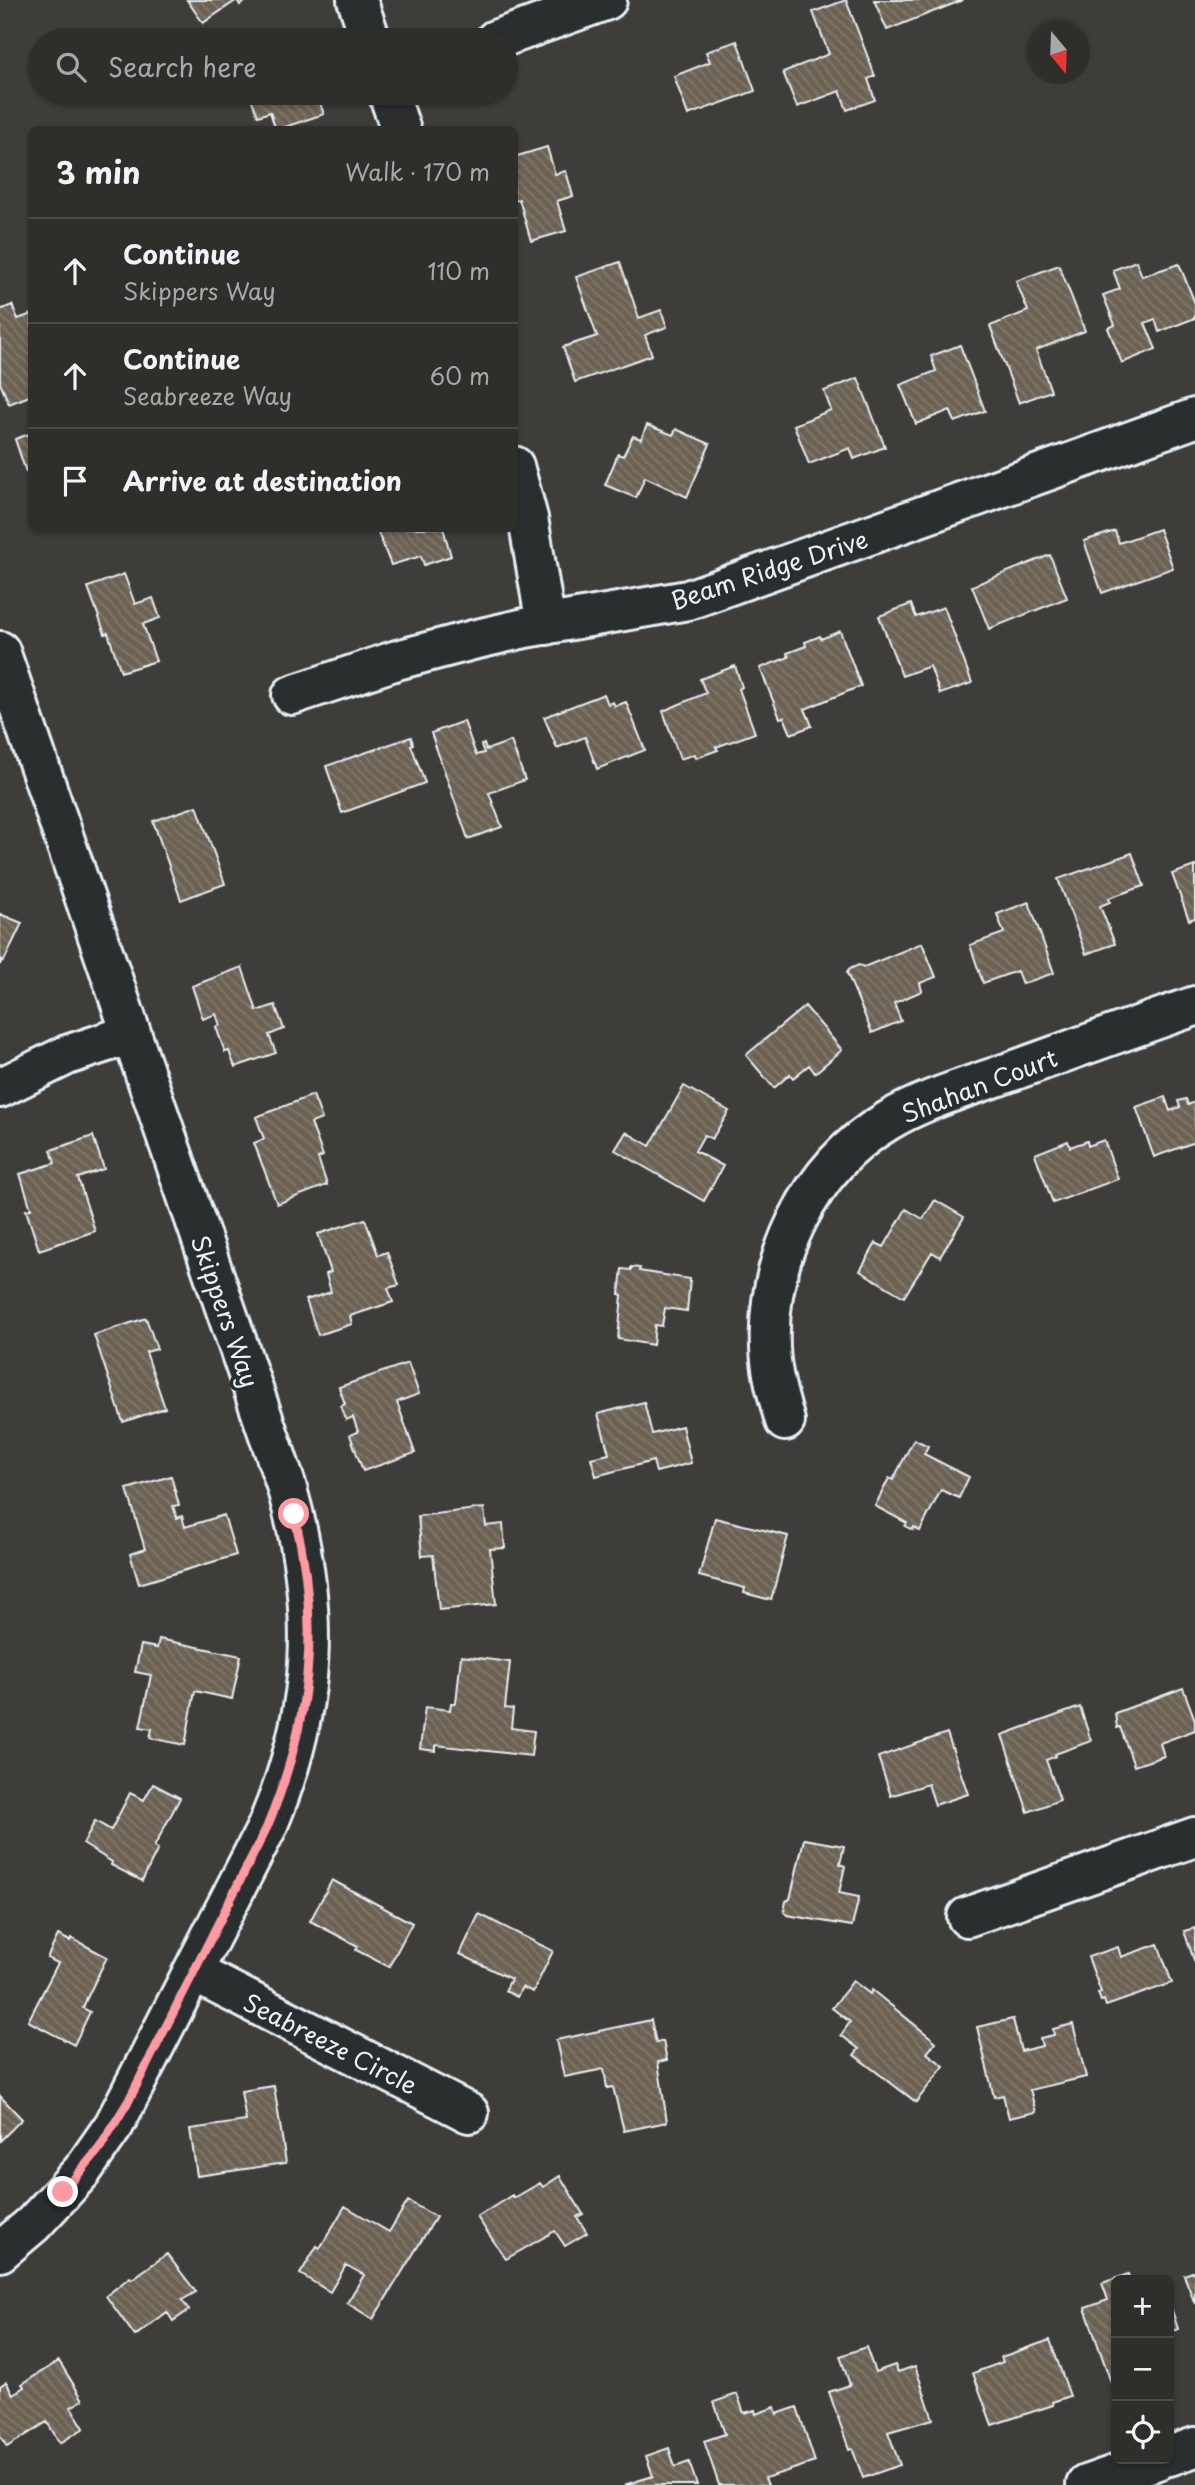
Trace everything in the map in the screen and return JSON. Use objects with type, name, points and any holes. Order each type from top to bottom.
[{"type":"street","points":[[357,0],[366,28]]},
{"type":"street","points":[[518,32],[607,0]]},
{"type":"street","points":[[392,105],[400,126]]},
{"type":"street","name":"Beam Ridge Drive","points":[[292,695],[410,657],[524,628],[688,600],[1195,418]]},
{"type":"street","points":[[518,481],[528,518],[546,625]]},
{"type":"street","name":"Skippers Way","points":[[0,651],[286,1485],[304,1559],[310,1648],[304,1706],[288,1775],[267,1827],[129,2100],[82,2171],[33,2224],[0,2252]]},
{"type":"street","name":"Shahan Court","points":[[785,1421],[770,1351],[770,1322],[779,1266],[807,1201],[853,1147],[886,1122],[937,1098],[1195,1006]]},
{"type":"street","points":[[0,1088],[68,1055],[131,1034]]},
{"type":"street","points":[[967,1917],[1195,1837]]},
{"type":"street","name":"Seabreeze Circle","points":[[193,1972],[469,2113]]},
{"type":"street","points":[[1174,2454],[1195,2446]]},
{"type":"street","points":[[1086,2485],[1146,2464]]},
{"type":"building","points":[[187,0],[237,0],[203,23]]},
{"type":"building","points":[[846,0],[875,76],[868,79],[875,100],[847,110],[840,91],[797,107],[783,72],[829,54],[813,12]]},
{"type":"building","points":[[874,0],[963,0],[887,30]]},
{"type":"building","points":[[737,41],[755,91],[688,115],[674,76],[710,62],[706,52]]},
{"type":"building","points":[[254,105],[321,105],[324,114],[288,126],[275,126],[270,112],[258,116]]},
{"type":"building","points":[[547,147],[555,174],[566,171],[573,196],[557,201],[566,231],[531,241],[518,199],[518,156]]},
{"type":"building","points":[[1136,261],[1142,276],[1179,264],[1195,303],[1195,318],[1159,332],[1155,319],[1145,323],[1156,349],[1122,363],[1108,328],[1115,325],[1103,295],[1120,289],[1113,270]]},
{"type":"building","points":[[620,262],[639,318],[661,310],[667,327],[645,335],[652,355],[575,382],[563,347],[597,336],[576,277]]},
{"type":"building","points":[[1059,265],[1085,331],[1036,350],[1051,391],[1019,403],[990,326],[1028,311],[1016,281]]},
{"type":"building","points":[[12,305],[18,319],[28,315],[28,397],[9,404],[0,383],[0,310]]},
{"type":"building","points":[[960,345],[985,411],[955,422],[950,410],[916,424],[900,385],[936,371],[931,356]]},
{"type":"building","points":[[858,378],[885,447],[854,459],[850,448],[809,464],[794,425],[831,410],[824,391]]},
{"type":"building","points":[[647,425],[673,435],[676,429],[710,444],[687,497],[645,477],[636,498],[605,485],[618,454],[623,456],[633,436],[641,439]]},
{"type":"building","points":[[28,434],[28,471],[26,472],[15,439]]},
{"type":"building","points":[[1159,529],[1173,568],[1102,593],[1084,541],[1115,531],[1119,543]]},
{"type":"building","points":[[378,532],[444,532],[451,556],[424,565],[421,556],[391,565]]},
{"type":"building","points":[[1050,555],[1067,598],[989,629],[972,586]]},
{"type":"building","points":[[124,574],[135,604],[153,598],[160,618],[143,624],[156,661],[121,672],[88,587]]},
{"type":"building","points":[[911,604],[916,617],[944,607],[972,683],[940,694],[930,666],[902,676],[879,616]]},
{"type":"building","points":[[840,631],[861,686],[805,709],[812,726],[791,734],[784,717],[780,718],[760,668],[789,657],[787,653],[806,646],[805,642]]},
{"type":"building","points":[[735,666],[742,687],[739,689],[755,733],[716,747],[718,750],[696,758],[695,754],[680,759],[663,711],[706,693],[700,679]]},
{"type":"building","points":[[604,694],[608,704],[613,702],[615,706],[626,702],[645,750],[597,769],[585,737],[557,748],[544,717]]},
{"type":"building","points":[[464,721],[476,755],[484,753],[481,745],[484,744],[486,750],[511,741],[525,780],[489,793],[502,827],[468,839],[431,733]]},
{"type":"building","points":[[411,737],[411,745],[425,783],[342,813],[326,766]]},
{"type":"building","points":[[197,806],[225,884],[181,900],[153,821]]},
{"type":"building","points":[[1132,853],[1144,886],[1109,898],[1110,902],[1100,906],[1115,944],[1086,954],[1058,879]]},
{"type":"building","points":[[1195,866],[1195,918],[1189,920],[1172,874]]},
{"type":"building","points":[[1029,902],[1054,973],[1022,984],[1017,971],[983,983],[970,945],[1004,933],[997,914]]},
{"type":"building","points":[[0,914],[22,923],[0,965]]},
{"type":"building","points":[[922,943],[936,977],[920,983],[922,991],[894,1003],[901,1021],[872,1033],[847,973],[849,969],[859,965],[864,967]]},
{"type":"building","points":[[242,967],[257,1011],[275,1005],[284,1029],[269,1035],[276,1053],[235,1067],[229,1051],[225,1052],[216,1027],[220,1025],[216,1014],[203,1019],[192,986]]},
{"type":"building","points":[[805,1006],[842,1050],[815,1073],[809,1065],[793,1078],[790,1074],[774,1088],[746,1055]]},
{"type":"building","points":[[684,1086],[729,1111],[712,1139],[704,1135],[695,1151],[723,1166],[704,1201],[615,1150],[626,1132],[650,1146]]},
{"type":"building","points":[[313,1095],[322,1119],[311,1123],[323,1156],[318,1158],[327,1185],[277,1204],[254,1143],[264,1139],[256,1117]]},
{"type":"building","points":[[1165,1097],[1170,1111],[1180,1107],[1178,1101],[1186,1099],[1188,1105],[1195,1102],[1195,1142],[1154,1157],[1136,1107]]},
{"type":"building","points":[[93,1136],[104,1169],[78,1178],[95,1231],[39,1250],[26,1210],[31,1209],[20,1174],[55,1163],[51,1150]]},
{"type":"building","points":[[1104,1140],[1118,1179],[1053,1203],[1035,1154],[1068,1141],[1070,1147],[1087,1141],[1088,1146]]},
{"type":"building","points":[[935,1200],[964,1217],[940,1257],[932,1252],[904,1297],[860,1271],[876,1243],[884,1247],[906,1209],[923,1219]]},
{"type":"building","points":[[365,1219],[378,1255],[387,1252],[399,1285],[388,1288],[393,1302],[350,1316],[352,1324],[318,1335],[306,1300],[331,1292],[326,1274],[331,1272],[318,1234]]},
{"type":"building","points":[[631,1267],[640,1268],[639,1271],[690,1279],[687,1311],[665,1308],[662,1326],[655,1325],[653,1345],[618,1339],[622,1269],[631,1270]]},
{"type":"building","points":[[146,1318],[157,1349],[146,1352],[165,1408],[123,1422],[94,1335]]},
{"type":"building","points":[[408,1363],[419,1394],[397,1402],[415,1453],[363,1471],[350,1435],[358,1432],[353,1417],[346,1420],[341,1406],[345,1404],[339,1387]]},
{"type":"building","points":[[644,1402],[652,1434],[682,1426],[691,1463],[656,1472],[653,1461],[596,1476],[591,1458],[609,1454],[598,1414]]},
{"type":"building","points":[[914,1439],[928,1446],[924,1454],[969,1477],[959,1498],[941,1490],[920,1531],[905,1526],[907,1523],[875,1506],[889,1478],[893,1480]]},
{"type":"building","points":[[171,1476],[179,1505],[173,1506],[177,1518],[182,1516],[185,1527],[224,1515],[236,1555],[139,1584],[130,1554],[145,1549],[127,1489]]},
{"type":"building","points":[[484,1508],[486,1526],[503,1524],[505,1548],[490,1549],[496,1604],[439,1610],[433,1555],[422,1556],[418,1516]]},
{"type":"building","points":[[715,1518],[788,1536],[771,1600],[744,1593],[745,1588],[699,1576]]},
{"type":"building","points":[[159,1639],[241,1656],[232,1699],[195,1691],[185,1745],[150,1738],[152,1729],[140,1727],[151,1675],[135,1672],[141,1645],[157,1648]]},
{"type":"building","points":[[461,1656],[510,1662],[505,1708],[513,1709],[511,1728],[534,1731],[531,1756],[436,1745],[436,1751],[420,1749],[425,1707],[450,1710],[451,1703],[456,1703]]},
{"type":"building","points":[[1183,1688],[1195,1720],[1195,1730],[1160,1743],[1164,1756],[1134,1766],[1120,1727],[1117,1728],[1115,1713]]},
{"type":"building","points":[[1080,1707],[1091,1741],[1046,1760],[1060,1800],[1028,1812],[1002,1735]]},
{"type":"building","points":[[947,1733],[968,1794],[935,1805],[928,1784],[891,1796],[878,1757]]},
{"type":"building","points":[[153,1784],[180,1798],[154,1847],[158,1849],[142,1881],[111,1865],[112,1862],[83,1844],[95,1821],[111,1830],[130,1793],[144,1800]]},
{"type":"building","points":[[804,1839],[844,1846],[840,1864],[845,1866],[839,1893],[859,1897],[852,1926],[787,1915],[784,1912],[786,1901],[790,1899]]},
{"type":"building","points":[[332,1880],[412,1923],[389,1967],[356,1950],[358,1946],[310,1921]]},
{"type":"building","points":[[479,1914],[553,1951],[533,1992],[522,1987],[517,1997],[505,1991],[511,1979],[460,1954]]},
{"type":"building","points":[[1195,1928],[1195,1963],[1184,1931]]},
{"type":"building","points":[[58,1935],[70,1941],[71,1938],[107,1957],[83,2008],[90,2012],[74,2045],[28,2021],[58,1963],[47,1958]]},
{"type":"building","points":[[1158,1944],[1172,1983],[1106,2006],[1098,1993],[1101,1992],[1088,1957],[1118,1947],[1121,1957]]},
{"type":"building","points":[[853,1981],[870,1994],[872,1990],[936,2042],[927,2053],[944,2066],[916,2102],[854,2055],[859,2049],[841,2035],[850,2022],[832,2008]]},
{"type":"building","points":[[1013,2019],[1021,2051],[1042,2046],[1040,2038],[1054,2035],[1053,2029],[1073,2024],[1086,2077],[1030,2090],[1036,2112],[1009,2118],[1003,2095],[994,2097],[977,2027]]},
{"type":"building","points":[[651,2020],[656,2043],[663,2041],[667,2060],[658,2062],[667,2122],[624,2131],[613,2087],[607,2088],[604,2069],[564,2077],[556,2040]]},
{"type":"building","points":[[274,2086],[286,2163],[197,2176],[190,2129],[246,2121],[241,2091]]},
{"type":"building","points":[[0,2096],[22,2119],[0,2141]]},
{"type":"building","points":[[560,2176],[583,2214],[577,2217],[587,2233],[565,2246],[555,2231],[506,2259],[477,2217],[512,2195],[514,2198],[540,2183],[543,2187]]},
{"type":"building","points":[[408,2201],[436,2217],[373,2319],[347,2303],[364,2275],[346,2265],[330,2292],[300,2274],[317,2246],[320,2248],[345,2206],[389,2232]]},
{"type":"building","points":[[167,2254],[196,2292],[182,2300],[189,2310],[173,2321],[167,2312],[135,2336],[106,2296]]},
{"type":"building","points":[[1195,2271],[1195,2304],[1184,2275]]},
{"type":"building","points":[[1111,2280],[1111,2382],[1085,2308],[1108,2300],[1102,2283]]},
{"type":"building","points":[[1050,2340],[1070,2396],[1052,2402],[1053,2405],[992,2425],[973,2373],[1003,2362],[1001,2357]]},
{"type":"building","points":[[866,2347],[875,2372],[895,2365],[898,2372],[915,2366],[933,2419],[888,2432],[900,2465],[863,2478],[852,2448],[849,2449],[829,2392],[850,2385],[840,2356]]},
{"type":"building","points":[[59,2361],[83,2400],[71,2407],[84,2428],[60,2443],[47,2422],[7,2447],[0,2436],[0,2386],[6,2382],[13,2394],[24,2387],[22,2384]]},
{"type":"building","points":[[737,2394],[744,2413],[755,2410],[756,2414],[775,2407],[777,2414],[797,2407],[815,2462],[765,2478],[768,2485],[719,2485],[704,2441],[725,2434],[714,2402]]},
{"type":"building","points":[[669,2448],[675,2467],[689,2462],[697,2485],[624,2485],[653,2476],[646,2456]]},
{"type":"route","points":[[63,2192],[99,2149],[129,2100],[267,1827],[283,1788],[296,1748],[310,1648],[306,1573],[294,1514]]}]
